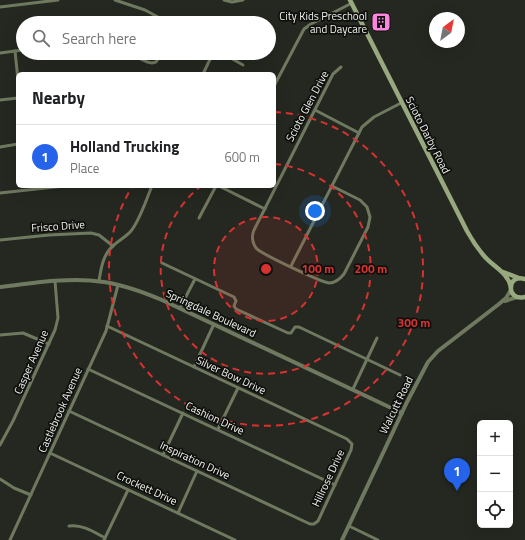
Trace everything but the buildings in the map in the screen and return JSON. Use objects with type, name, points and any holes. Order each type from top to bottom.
[{"type":"main road","name":"Scioto Darby Road","points":[[351,2],[472,241],[485,257],[510,281],[512,293],[521,297]]},
{"type":"main road","name":"Scioto Darby Road","points":[[500,270],[522,279]]},
{"type":"main road","points":[[511,289],[514,281],[522,279]]},
{"type":"main road","points":[[521,297],[525,301]]},
{"type":"street","points":[[0,7],[58,0]]},
{"type":"street","points":[[115,0],[145,10],[156,16]]},
{"type":"street","points":[[224,0],[232,2],[242,0]]},
{"type":"street","points":[[276,82],[304,28],[351,2]]},
{"type":"street","points":[[0,53],[15,51],[17,72]]},
{"type":"street","points":[[145,60],[152,63],[157,60]]},
{"type":"street","points":[[204,72],[210,60]]},
{"type":"street","points":[[234,60],[243,65]]},
{"type":"street","name":"Scioto Glen Drive","points":[[276,186],[333,74],[341,67]]},
{"type":"street","points":[[0,100],[16,98]]},
{"type":"street","points":[[332,186],[360,200],[367,207],[370,217],[368,227],[344,274],[335,282],[323,281],[291,266],[362,127],[374,117],[401,103]]},
{"type":"street","points":[[315,110],[359,133]]},
{"type":"street","points":[[0,147],[16,144]]},
{"type":"street","points":[[0,193],[46,188]]},
{"type":"street","points":[[99,282],[101,266],[105,256],[113,246],[130,232],[151,188]]},
{"type":"street","points":[[199,218],[217,188]]},
{"type":"street","points":[[222,188],[264,209]]},
{"type":"street","name":"Scioto Glen Drive","points":[[275,188],[253,233],[253,242],[258,250],[291,266]]},
{"type":"street","name":"Frisco Drive","points":[[0,240],[49,235],[91,233],[99,235],[113,246]]},
{"type":"street","points":[[162,263],[234,297],[236,301],[235,308],[242,312],[288,333],[291,333],[295,328],[299,327],[400,375]]},
{"type":"street","points":[[180,308],[195,278]]},
{"type":"street","name":"Springdale Boulevard","points":[[0,287],[77,280],[118,285],[142,291],[402,413]]},
{"type":"street","name":"Casper Avenue","points":[[0,445],[14,421],[55,330],[58,318],[55,281]]},
{"type":"street","name":"Castlebrook Avenue","points":[[10,540],[107,326],[118,285]]},
{"type":"street","name":"Walcutt Road","points":[[342,540],[402,413],[428,362],[433,356],[499,304],[509,295],[511,289]]},
{"type":"street","name":"Walcutt Road","points":[[499,304],[521,297]]},
{"type":"street","points":[[194,367],[214,324]]},
{"type":"street","name":"Silver Bow Drive","points":[[107,326],[347,439]]},
{"type":"street","points":[[0,335],[23,333],[49,344]]},
{"type":"street","points":[[352,389],[377,338]]},
{"type":"street","name":"Cashion Drive","points":[[88,369],[335,485]]},
{"type":"street","points":[[218,430],[238,388]]},
{"type":"street","name":"Inspiration Drive","points":[[69,411],[305,522],[314,524]]},
{"type":"street","points":[[163,455],[183,413]]},
{"type":"street","name":"Hillrose Drive","points":[[314,524],[318,521],[352,447],[350,441],[347,439]]},
{"type":"street","name":"Crockett Drive","points":[[50,453],[235,540]]},
{"type":"street","points":[[178,513],[197,471]]},
{"type":"street","points":[[0,479],[14,488],[31,495]]},
{"type":"street","points":[[69,526],[76,524],[105,539],[128,490]]},
{"type":"street","points":[[349,526],[378,540]]},
{"type":"place","name":"City Kids Preschool and Daycare","points":[[381,22]]},
{"type":"place","name":"Holland Trucking","points":[[457,491]]}]
